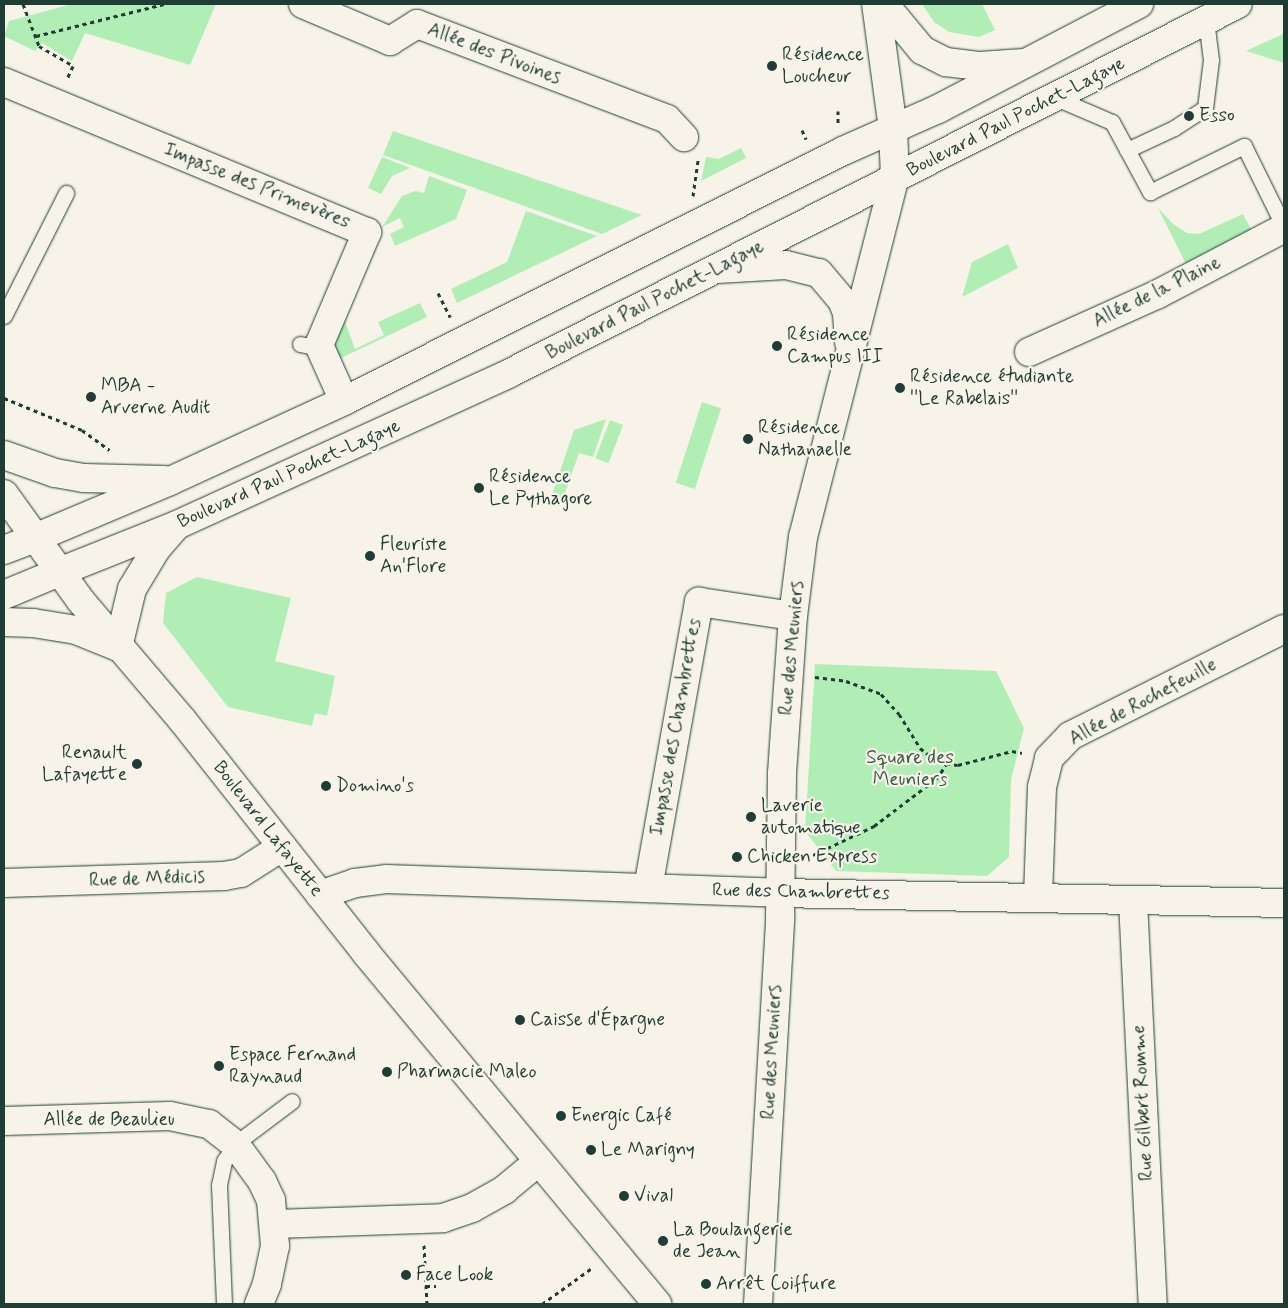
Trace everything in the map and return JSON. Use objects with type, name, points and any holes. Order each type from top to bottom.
[{"type":"main road","name":"Allée des Pivoines","points":[[303,4],[390,41],[417,24],[667,119],[684,137]]},
{"type":"main road","name":"Rue des Meuniers","points":[[758,1304],[780,917],[782,773],[793,616],[803,537],[895,177],[893,129],[876,4]]},
{"type":"main road","points":[[884,4],[922,50],[946,62],[980,66],[1024,63]]},
{"type":"main road","points":[[4,550],[170,481],[344,401],[842,151],[893,129],[1139,4]]},
{"type":"main road","name":"Boulevard Paul Pochet-Lagaye","points":[[4,595],[176,525],[508,374],[895,177],[1056,98],[1238,4]]},
{"type":"main road","name":"Impasse des Primevères","points":[[4,82],[367,232],[321,334],[310,346],[344,401]]},
{"type":"main road","name":"Allée de la Plaine","points":[[1029,352],[1158,294],[1284,228]]},
{"type":"main road","points":[[717,269],[786,265],[819,273],[833,287],[847,313],[850,358]]},
{"type":"main road","points":[[4,455],[55,473],[84,478],[170,481]]},
{"type":"main road","name":"Boulevard Lafayette","points":[[4,494],[59,572],[118,647],[184,721],[320,895],[612,1252],[657,1304]]},
{"type":"main road","points":[[4,622],[33,623],[76,630],[118,647],[132,589],[156,550],[176,525]]},
{"type":"main road","name":"Impasse des Chambrettes","points":[[648,888],[699,602],[793,616]]},
{"type":"main road","name":"Allée de Rochefeuille","points":[[1038,896],[1042,787],[1049,758],[1070,736],[1284,629]]},
{"type":"main road","name":"Rue de Médicis","points":[[4,883],[224,876],[241,873],[282,847]]},
{"type":"main road","name":"Rue des Chambrettes","points":[[320,895],[355,884],[386,879],[779,893],[1038,896],[1133,901],[1284,902]]},
{"type":"main road","name":"Rue Gilbert Romme","points":[[1133,901],[1153,1304]]},
{"type":"main road","name":"Allée de Beaulieu","points":[[4,1121],[170,1116],[209,1124],[235,1144],[262,1181],[271,1200],[275,1224],[272,1264],[259,1304]]},
{"type":"main road","points":[[275,1224],[443,1218],[472,1208],[504,1190],[538,1161]]},
{"type":"lane","points":[[1127,150],[1174,128],[1205,108],[1211,60],[1206,20]]},
{"type":"lane","points":[[1056,98],[1112,122],[1150,192],[1244,146],[1284,228]]},
{"type":"lane","points":[[4,316],[66,193]]},
{"type":"lane","points":[[224,1304],[219,1185],[224,1161],[235,1144],[292,1101]]},
{"type":"path","points":[[23,4],[39,46],[74,66],[56,104]]},
{"type":"path","points":[[36,36],[164,4]]},
{"type":"path","points":[[4,398],[82,430],[115,454]]},
{"type":"path","points":[[790,674],[846,681],[880,694],[899,714],[920,748],[946,765],[958,765],[1012,751],[1049,758]]},
{"type":"path","points":[[813,855],[874,826],[936,778],[946,765]]},
{"type":"path","points":[[423,1220],[427,1304]]},
{"type":"path","points":[[542,1304],[612,1252]]},
{"type":"path","points":[[426,1286],[436,1286]]},
{"type":"green space","points":[[72,4],[216,4],[190,65],[85,33],[72,61],[42,43],[35,51],[4,36],[9,21]]},
{"type":"green space","points":[[922,4],[982,4],[995,30],[979,37],[949,32],[934,22]]},
{"type":"green space","points":[[1284,33],[1284,63],[1246,51],[1281,35]]},
{"type":"green space","points":[[393,131],[642,215],[602,234],[383,155]]},
{"type":"green space","points":[[741,148],[746,158],[701,181],[706,157],[719,159]]},
{"type":"green space","points":[[382,157],[410,168],[392,176],[381,194],[368,188]]},
{"type":"green space","points":[[429,176],[467,190],[456,219],[395,246],[390,234],[404,227],[400,218],[382,227],[402,196],[415,191],[424,193]]},
{"type":"green space","points":[[1158,208],[1173,224],[1187,233],[1199,234],[1243,214],[1253,233],[1187,266]]},
{"type":"green space","points":[[526,211],[597,236],[457,303],[451,289],[507,262]]},
{"type":"green space","points":[[1008,244],[1018,268],[962,297],[972,262]]},
{"type":"green space","points":[[420,303],[427,317],[339,359],[334,342],[343,316],[355,349],[384,335],[378,322]]},
{"type":"green space","points":[[702,402],[721,408],[695,489],[676,483]]},
{"type":"green space","points":[[606,419],[593,457],[579,453],[562,501],[551,498],[574,430]]},
{"type":"green space","points":[[610,420],[623,425],[608,463],[595,458]]},
{"type":"green space","points":[[197,577],[291,598],[275,661],[335,676],[327,716],[315,713],[312,726],[228,707],[163,623],[166,593]]},
{"type":"green space","name":"Square des Meuniers","points":[[815,664],[996,671],[1024,728],[1011,780],[1009,857],[987,876],[836,871],[805,831]]},
{"type":"place","name":"Résidence Loucheur","points":[[772,66]]},
{"type":"place","name":"Esso","points":[[1189,116]]},
{"type":"place","name":"Résidence Campus III","points":[[777,346]]},
{"type":"place","name":"Résidence étudiante ''Le Rabelais''","points":[[900,388]]},
{"type":"place","name":"MBA - Arverne Audit","points":[[91,397]]},
{"type":"place","name":"Résidence Nathanaelle","points":[[748,439]]},
{"type":"place","name":"Résidence Le Pythagore","points":[[479,488]]},
{"type":"place","name":"Fleuriste An'Flore","points":[[370,556]]},
{"type":"place","name":"Renault Lafayette","points":[[137,764]]},
{"type":"place","name":"Domino's","points":[[326,786]]},
{"type":"place","name":"Laverie automatique","points":[[751,817]]},
{"type":"place","name":"Chicken Express","points":[[737,857]]},
{"type":"place","name":"Caisse d'Épargne","points":[[520,1020]]},
{"type":"place","name":"Espace Fernand Raynaud","points":[[219,1066]]},
{"type":"place","name":"Pharmacie Maleo","points":[[387,1072]]},
{"type":"place","name":"Energic Café","points":[[561,1116]]},
{"type":"place","name":"Le Marigny","points":[[591,1150]]},
{"type":"place","name":"Vival","points":[[624,1196]]},
{"type":"place","name":"La Boulangerie de Jean","points":[[663,1241]]},
{"type":"place","name":"Face Look","points":[[406,1275]]},
{"type":"place","name":"Arrêt Coiffure","points":[[706,1284]]}]
